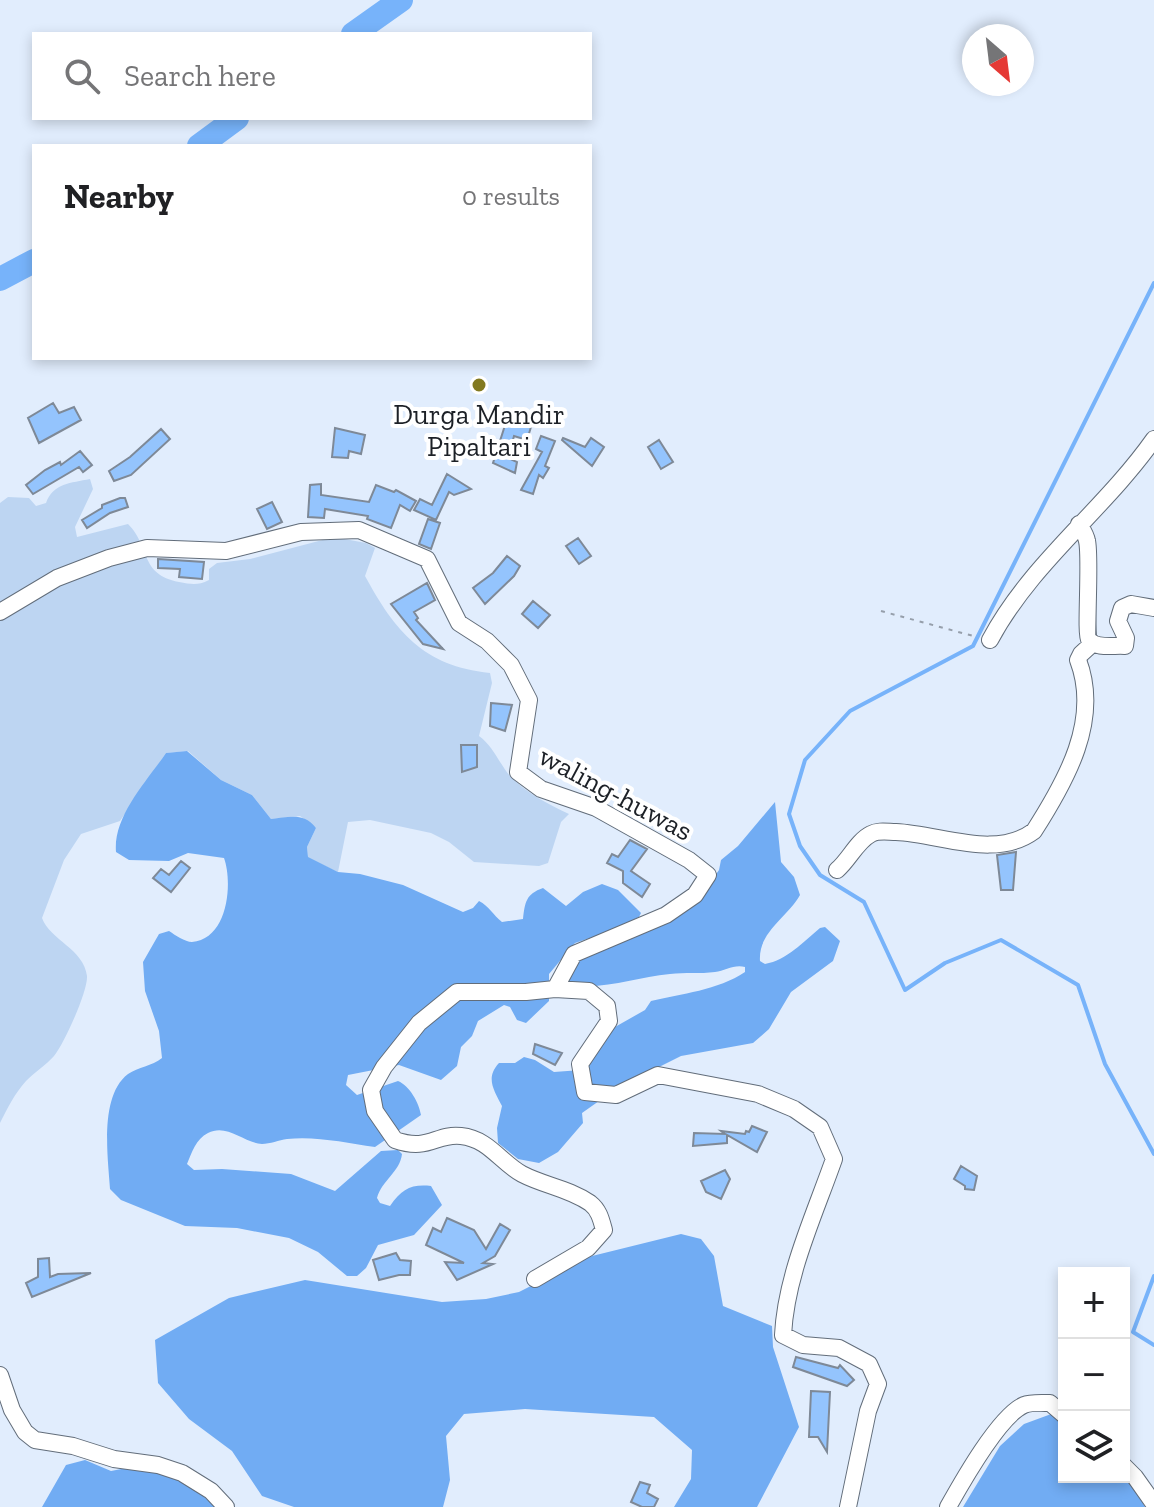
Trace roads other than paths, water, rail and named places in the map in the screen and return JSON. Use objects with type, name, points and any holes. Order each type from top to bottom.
[{"type":"street","points":[[990,640],[1019,594],[1079,524],[1110,494],[1154,439]]},
{"type":"street","points":[[1079,524],[1087,540],[1089,603],[1085,632],[1093,643],[1098,646],[1125,646],[1126,638],[1118,621],[1122,608],[1131,604],[1154,608]]},
{"type":"street","name":"waling-huwas","points":[[0,612],[57,578],[109,558],[147,548],[226,551],[301,532],[359,530],[427,559],[459,623],[487,641],[511,665],[529,700],[529,717],[520,749],[518,772],[541,789],[596,808],[689,860],[708,875],[695,895],[666,915],[574,954],[555,989]]},
{"type":"street","points":[[837,870],[870,834],[918,833],[995,846],[1026,837],[1034,831],[1078,747],[1084,724],[1084,674],[1078,660],[1093,643]]},
{"type":"street","points":[[535,1279],[588,1248],[604,1230],[601,1216],[592,1205],[560,1186],[519,1173],[482,1141],[458,1135],[421,1145],[395,1140],[375,1111],[371,1090],[384,1067],[419,1023],[457,992],[589,991],[607,1006],[609,1021],[580,1064],[585,1092],[616,1095],[658,1075],[758,1094],[794,1109],[820,1127],[834,1159],[793,1275],[785,1308],[783,1335],[803,1345],[839,1348],[869,1364],[878,1384],[868,1411],[848,1507]]},
{"type":"street","points":[[0,1375],[12,1410],[25,1432],[35,1440],[64,1444],[114,1459],[158,1465],[182,1473],[211,1491],[226,1507]]},
{"type":"street","points":[[948,1507],[977,1456],[1018,1409],[1025,1404],[1050,1403],[1059,1411]]},
{"type":"street","points":[[1130,1472],[1154,1504]]},
{"type":"waterway","points":[[356,32],[401,0]]},
{"type":"waterway","points":[[202,144],[234,120]]},
{"type":"waterway","points":[[0,279],[32,262]]},
{"type":"waterway","points":[[1154,283],[973,646],[850,711],[805,760],[789,814],[800,846],[820,875],[864,902],[905,990],[945,963],[1001,940],[1078,985],[1105,1064],[1154,1154]]},
{"type":"waterway","points":[[1154,1276],[1133,1332],[1154,1345]]},
{"type":"place","name":"Durga Mandir Pipaltari","points":[[479,385]]}]
